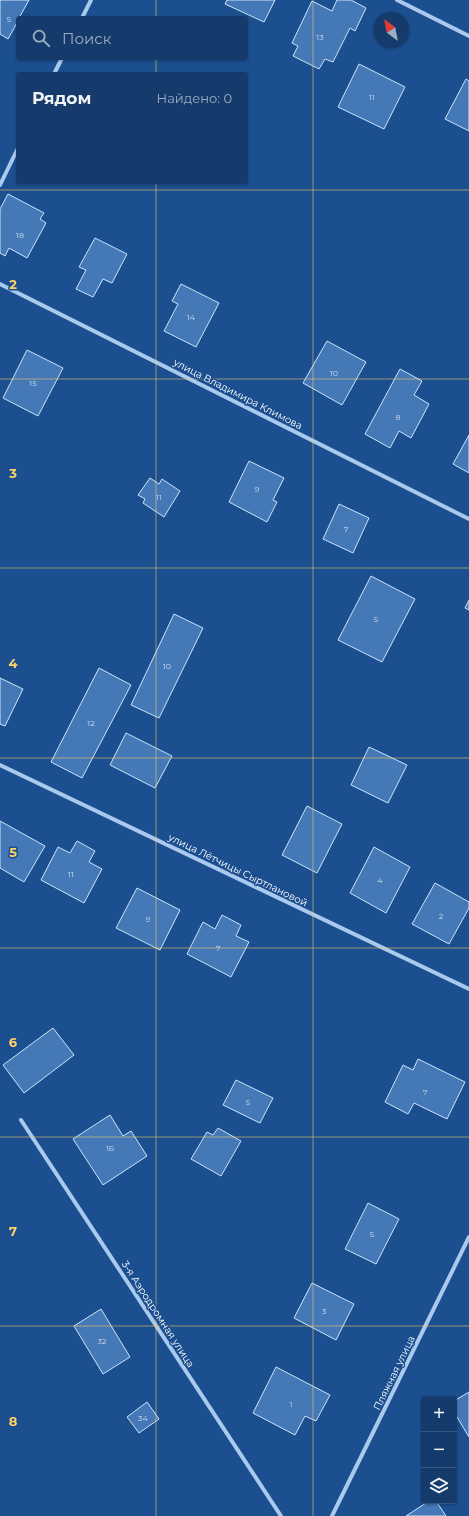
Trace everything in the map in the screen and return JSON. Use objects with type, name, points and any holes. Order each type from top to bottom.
[{"type":"street","points":[[83,16],[91,0]]},
{"type":"street","points":[[397,0],[469,36]]},
{"type":"street","points":[[55,72],[61,60]]},
{"type":"street","points":[[0,185],[16,152]]},
{"type":"street","name":"улица Владимира Климова","points":[[0,284],[469,519]]},
{"type":"street","name":"улица Лётчицы Сыртлановой","points":[[0,765],[469,989]]},
{"type":"street","name":"3-я Аэродромная улица","points":[[21,1120],[281,1516]]},
{"type":"street","name":"Пляжная улица","points":[[332,1516],[469,1237]]},
{"type":"building","points":[[0,0],[29,0],[20,16],[16,16],[16,25],[8,39],[0,34]]},
{"type":"building","points":[[227,0],[275,0],[264,22],[225,4]]},
{"type":"building","points":[[337,0],[351,0],[366,8],[355,31],[350,28],[333,62],[325,59],[319,69],[293,56],[298,46],[292,43],[312,1],[332,11]]},
{"type":"building","points":[[359,64],[405,87],[384,129],[338,107]]},
{"type":"building","points":[[466,79],[469,81],[469,131],[445,119]]},
{"type":"building","points":[[8,194],[44,213],[40,219],[46,223],[27,258],[9,248],[5,256],[0,253],[0,209]]},
{"type":"building","points":[[95,238],[127,254],[112,283],[103,279],[93,297],[76,289],[86,270],[79,267]]},
{"type":"building","points":[[181,284],[219,303],[196,347],[164,331],[178,304],[172,301]]},
{"type":"building","points":[[327,341],[366,362],[342,405],[303,383]]},
{"type":"building","points":[[27,350],[63,368],[38,416],[3,398]]},
{"type":"building","points":[[400,369],[422,381],[414,395],[429,404],[411,438],[399,431],[390,448],[365,434]]},
{"type":"building","points":[[469,435],[469,473],[453,464]]},
{"type":"building","points":[[249,461],[284,478],[273,500],[277,502],[267,522],[229,502]]},
{"type":"building","points":[[150,478],[159,484],[162,479],[180,491],[164,517],[143,503],[145,499],[138,495]]},
{"type":"building","points":[[339,504],[369,518],[353,553],[323,539]]},
{"type":"building","points":[[371,576],[415,599],[382,662],[338,640]]},
{"type":"building","points":[[469,600],[469,610],[465,608]]},
{"type":"building","points":[[174,614],[203,628],[159,718],[131,705]]},
{"type":"building","points":[[99,668],[131,685],[82,778],[51,762]]},
{"type":"building","points":[[0,678],[23,689],[5,726],[0,724]]},
{"type":"building","points":[[126,733],[172,756],[155,788],[110,765]]},
{"type":"building","points":[[369,747],[407,765],[388,803],[351,785]]},
{"type":"building","points":[[307,806],[342,824],[317,873],[282,855]]},
{"type":"building","points":[[0,821],[45,846],[24,882],[0,868]]},
{"type":"building","points":[[77,841],[95,851],[89,862],[102,869],[84,903],[41,880],[58,847],[70,853]]},
{"type":"building","points":[[374,847],[410,867],[386,913],[350,893]]},
{"type":"building","points":[[435,883],[469,902],[469,908],[449,944],[412,924]]},
{"type":"building","points":[[137,888],[180,910],[160,950],[116,928]]},
{"type":"building","points":[[222,915],[241,925],[236,936],[249,942],[231,977],[187,954],[203,922],[215,929]]},
{"type":"building","points":[[53,1028],[74,1055],[24,1093],[3,1065]]},
{"type":"building","points":[[418,1059],[465,1082],[447,1119],[414,1103],[408,1114],[385,1102],[403,1065],[413,1070]]},
{"type":"building","points":[[236,1080],[273,1098],[260,1123],[223,1105]]},
{"type":"building","points":[[110,1115],[123,1136],[131,1131],[147,1156],[103,1185],[73,1139]]},
{"type":"building","points":[[218,1128],[241,1141],[221,1176],[191,1159],[207,1132],[213,1135]]},
{"type":"building","points":[[368,1203],[399,1219],[376,1264],[345,1249]]},
{"type":"building","points":[[312,1283],[354,1304],[336,1340],[294,1318]]},
{"type":"building","points":[[101,1309],[130,1357],[103,1374],[74,1326]]},
{"type":"building","points":[[276,1367],[330,1395],[316,1421],[305,1416],[295,1435],[253,1413]]},
{"type":"building","points":[[469,1392],[469,1437],[457,1417],[457,1399]]},
{"type":"building","points":[[147,1402],[159,1419],[139,1433],[127,1417]]},
{"type":"building","points":[[424,1504],[438,1504],[446,1516],[406,1516]]}]
